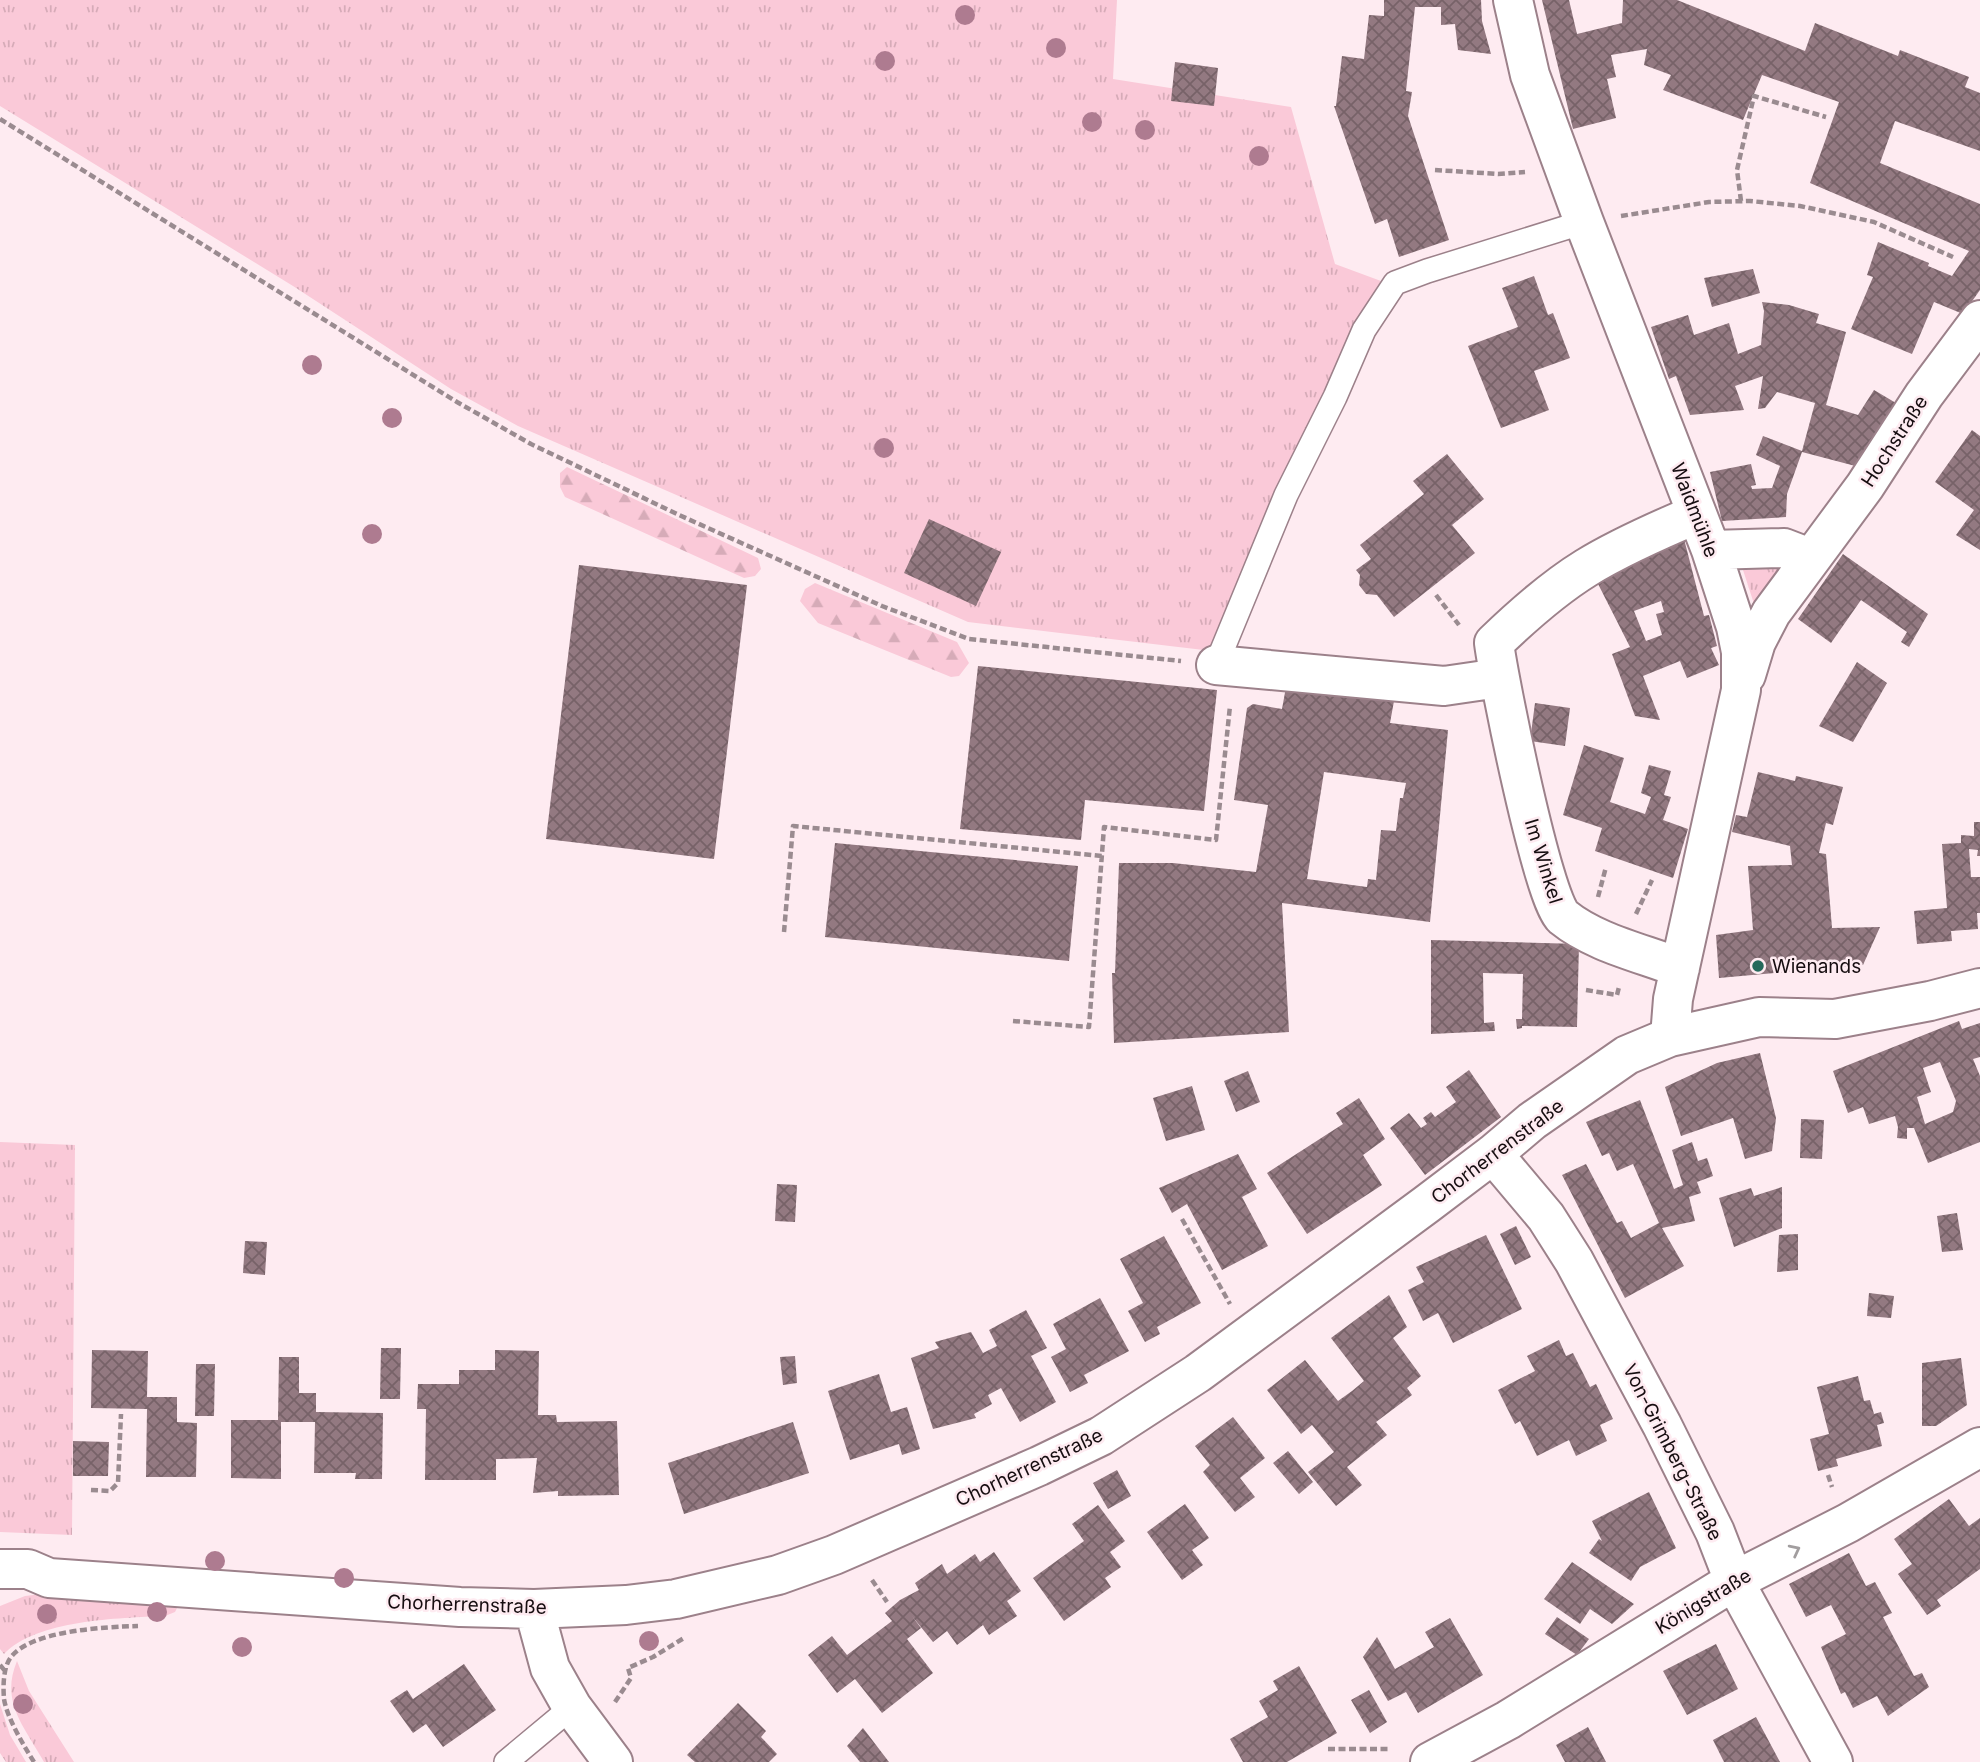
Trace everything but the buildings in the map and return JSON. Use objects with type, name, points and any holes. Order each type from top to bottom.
[{"type":"street","name":"Waidmühle","points":[[1513,0],[1530,75],[1711,550],[1736,626],[1741,652],[1741,690],[1673,999],[1670,1037]]},
{"type":"street","name":"Hochstraße","points":[[1741,690],[1756,642],[1771,612],[1865,486],[1924,395],[1980,320]]},
{"type":"street","name":"Im Winkel","points":[[1680,968],[1589,934],[1560,915],[1531,822],[1499,678],[1494,643],[1526,613],[1585,568],[1663,528],[1697,514]]},
{"type":"street","points":[[1711,550],[1784,548],[1797,553],[1808,563]]},
{"type":"street","points":[[1225,666],[1444,685],[1499,678]]},
{"type":"street","name":"Chorherrenstraße","points":[[0,1569],[28,1569],[49,1578],[460,1607],[534,1609],[626,1605],[676,1599],[778,1575],[834,1555],[1040,1466],[1101,1436],[1198,1373],[1493,1154],[1532,1121],[1627,1055],[1670,1037],[1759,1017],[1835,1019],[1930,1001],[1980,988]]},
{"type":"street","name":"Von-Grimberg-Straße","points":[[1493,1154],[1546,1217],[1574,1261],[1662,1425],[1715,1532],[1734,1581],[1833,1762]]},
{"type":"street","name":"Königstraße","points":[[1430,1762],[1508,1720],[1734,1581],[1884,1503],[1980,1447]]},
{"type":"street","name":"Chorherrenstraße","points":[[0,1594],[26,1589],[49,1578]]},
{"type":"street","points":[[534,1609],[550,1668],[578,1715],[613,1762]]},
{"type":"lane","points":[[1225,666],[1286,495],[1335,397],[1364,330],[1395,284],[1427,271],[1584,222]]},
{"type":"lane","points":[[506,1762],[578,1715]]},
{"type":"path","points":[[1741,201],[1737,170],[1754,96],[1826,117]]},
{"type":"path","points":[[0,119],[457,402],[531,444],[679,515],[882,606],[968,639],[1225,666],[1216,840],[1104,827],[1089,1027],[1013,1021]]},
{"type":"path","points":[[1435,170],[1498,174],[1564,169]]},
{"type":"path","points":[[1584,222],[1668,207],[1741,201],[1800,206],[1874,222],[1953,257]]},
{"type":"path","points":[[784,932],[793,826],[1102,856]]},
{"type":"path","points":[[1182,1219],[1249,1335]]},
{"type":"path","points":[[91,1490],[110,1491],[118,1483],[121,1414]]},
{"type":"path","points":[[2,1672],[11,1657],[26,1646],[68,1632],[90,1628],[144,1626]]},
{"type":"path","points":[[578,1715],[615,1702],[631,1678],[628,1668],[653,1657],[695,1632]]},
{"type":"path","points":[[0,1665],[4,1700],[34,1762]]},
{"type":"path","points":[[1328,1749],[1389,1749]]},
{"type":"green space","points":[[0,0],[1117,0],[1113,79],[1291,107],[1335,264],[1381,281],[1212,651],[968,622],[518,426],[451,389],[293,286],[0,106]]},
{"type":"green space","points":[[567,467],[758,558],[761,569],[755,576],[744,578],[565,497],[560,487],[560,473]]},
{"type":"green space","points":[[1777,565],[1780,578],[1757,613],[1743,570]]},
{"type":"green space","points":[[815,583],[957,642],[969,663],[959,676],[951,677],[818,623],[800,601],[805,589]]},
{"type":"green space","points":[[0,1142],[75,1145],[72,1535],[0,1532]]},
{"type":"green space","points":[[42,1594],[179,1604],[175,1612],[165,1616],[79,1623],[36,1634],[4,1654],[0,1649],[0,1606],[25,1596]]},
{"type":"green space","points":[[17,1661],[29,1691],[74,1762],[44,1762],[22,1725],[11,1689]]},
{"type":"green space","points":[[0,1704],[10,1735],[26,1762],[6,1762],[0,1753]]},
{"type":"place","name":"Wienands","points":[[1758,966]]}]
